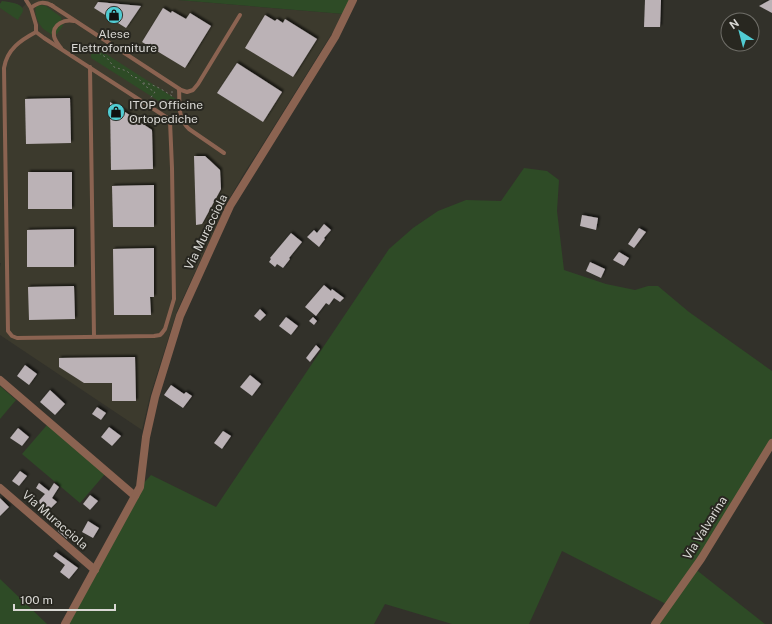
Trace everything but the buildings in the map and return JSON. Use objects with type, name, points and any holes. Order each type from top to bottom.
[{"type":"street","name":"Via Muracciola","points":[[65,624],[140,487],[146,437],[155,397],[180,316],[230,206],[335,37],[353,0]]},
{"type":"street","points":[[0,380],[135,496]]},
{"type":"street","name":"Via Valvarina","points":[[656,624],[701,559],[772,443]]},
{"type":"street","name":"Via Muracciola","points":[[0,488],[95,570]]},
{"type":"lane","points":[[26,0],[31,8],[36,25],[36,32]]},
{"type":"lane","points":[[44,0],[184,92],[193,90],[197,87],[240,15]]},
{"type":"lane","points":[[31,8],[41,2],[48,3],[53,6]]},
{"type":"lane","points":[[64,51],[57,43],[55,38],[54,34],[56,27],[65,21],[78,23]]},
{"type":"lane","points":[[36,32],[170,121],[175,291],[173,304],[166,327],[164,332],[160,335],[17,338],[12,336],[8,331],[2,105],[4,68],[7,57],[13,48],[18,43],[36,32]]},
{"type":"lane","points":[[90,68],[94,336]]},
{"type":"lane","points":[[179,88],[180,116],[185,125],[224,153]]},
{"type":"path","points":[[99,53],[107,58],[114,67],[127,71],[155,92],[146,104]]},
{"type":"path","points":[[143,83],[150,84],[172,96]]},
{"type":"shaded area","points":[[30,0],[178,0],[344,14],[228,201],[177,311],[150,396],[142,430],[0,335],[0,4],[2,1],[17,4],[22,8]]},
{"type":"green space","points":[[178,0],[350,0],[344,14]]},
{"type":"green space","points":[[2,1],[14,3],[22,8],[23,11],[18,20],[0,8]]},
{"type":"green space","points":[[36,6],[46,6],[61,17],[63,26],[57,34],[52,35],[43,29],[38,22],[35,8]]},
{"type":"green space","points":[[92,45],[176,99],[176,112],[91,58]]},
{"type":"green space","points":[[524,168],[547,171],[559,180],[557,211],[564,270],[606,284],[635,290],[648,286],[658,286],[689,312],[772,371],[772,443],[694,568],[765,624],[655,624],[668,605],[562,551],[529,624],[452,624],[385,604],[374,624],[65,624],[140,487],[151,475],[216,507],[389,249],[413,228],[438,211],[466,200],[501,201]]},
{"type":"green space","points":[[0,386],[16,400],[0,419]]},
{"type":"green space","points":[[47,425],[105,474],[80,503],[22,454]]},
{"type":"green space","points":[[0,579],[47,624],[0,624]]},
{"type":"place","name":"Alese Elettroforniture","points":[[114,15]]},
{"type":"place","name":"ITOP Officine Ortopediche","points":[[116,112]]}]
